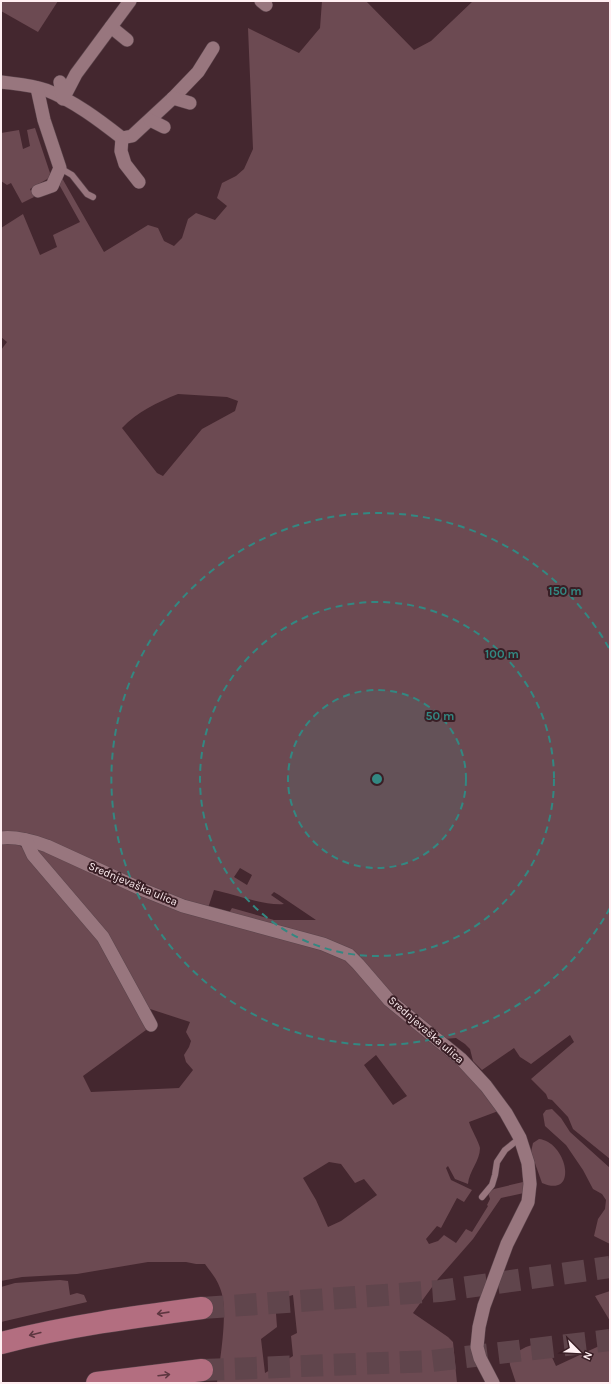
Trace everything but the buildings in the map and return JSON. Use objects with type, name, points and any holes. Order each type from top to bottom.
[{"type":"highway","points":[[1,1343],[45,1332],[107,1321],[202,1308]]},
{"type":"highway","points":[[97,1383],[202,1370]]},
{"type":"street","points":[[63,99],[76,74],[130,1]]},
{"type":"street","points":[[111,27],[127,40]]},
{"type":"street","points":[[1,82],[37,88],[63,99],[100,121],[122,138],[132,136],[173,98],[213,48]]},
{"type":"street","points":[[60,82],[63,99]]},
{"type":"street","points":[[37,88],[44,120],[60,168],[52,186],[38,191]]},
{"type":"street","points":[[173,98],[190,103]]},
{"type":"street","points":[[150,120],[164,127]]},
{"type":"street","points":[[122,138],[121,151],[125,164],[139,182]]},
{"type":"street","name":"Srednjevaška ulica","points":[[1,838],[6,837],[26,840],[48,846],[183,906],[323,944],[349,955],[389,1000],[466,1064],[486,1086],[502,1107],[520,1138],[528,1162],[530,1184],[528,1202],[507,1244],[484,1306],[479,1327],[477,1347],[480,1358],[493,1383]]},
{"type":"street","points":[[26,840],[33,856],[103,937],[151,1025]]},
{"type":"lane","points":[[60,168],[72,176],[87,194],[92,197]]},
{"type":"lane","points":[[482,1197],[492,1185],[497,1162],[505,1150],[520,1138]]},
{"type":"shaded area","points":[[1,1],[58,1],[38,32],[1,11]]},
{"type":"shaded area","points":[[322,1],[366,1],[414,50],[431,41],[473,1],[610,1],[610,1159],[573,1129],[568,1117],[552,1100],[548,1099],[546,1094],[531,1079],[574,1042],[570,1035],[531,1064],[520,1057],[514,1048],[482,1070],[473,1061],[470,1049],[465,1044],[456,1038],[444,1039],[408,1012],[361,961],[229,913],[232,908],[274,920],[316,920],[274,892],[271,895],[284,904],[259,902],[214,890],[208,908],[1,835],[1,350],[7,342],[1,337],[1,228],[23,214],[40,255],[57,247],[53,235],[80,222],[56,179],[62,178],[104,252],[148,225],[158,228],[164,241],[174,246],[182,238],[188,219],[196,213],[215,220],[227,206],[217,198],[222,183],[236,176],[244,169],[253,149],[248,28],[299,53],[320,28]],"holes":[[[178,394],[227,397],[238,401],[235,411],[202,429],[163,476],[157,473],[122,428],[134,417],[148,408]],[[240,868],[252,875],[247,885],[234,877]]]},
{"type":"shaded area","points":[[35,128],[50,173],[49,178],[30,189],[34,197],[22,203],[11,183],[7,185],[1,181],[1,133],[19,130],[23,149],[30,146],[27,130]]},
{"type":"shaded area","points":[[15,842],[24,849],[90,926],[109,955],[139,1013],[146,1030],[83,1076],[91,1092],[179,1088],[193,1070],[186,1062],[184,1055],[191,1041],[186,1032],[190,1022],[144,1007],[115,951],[94,921],[35,854],[36,847],[159,901],[199,916],[327,948],[342,955],[356,966],[374,990],[395,1012],[446,1050],[489,1094],[501,1110],[469,1122],[478,1142],[480,1153],[470,1175],[468,1184],[455,1179],[448,1166],[446,1168],[451,1180],[472,1190],[464,1202],[457,1198],[441,1228],[437,1226],[426,1239],[429,1244],[438,1241],[444,1235],[456,1243],[466,1229],[472,1232],[488,1206],[487,1205],[490,1199],[488,1193],[494,1189],[523,1182],[524,1185],[526,1185],[524,1193],[501,1198],[473,1239],[438,1279],[413,1313],[453,1342],[457,1383],[217,1383],[224,1321],[223,1297],[219,1285],[205,1264],[186,1262],[148,1262],[77,1274],[22,1277],[1,1281],[1,843]],"holes":[[[376,1055],[407,1096],[393,1105],[364,1065]],[[329,1162],[341,1164],[355,1183],[364,1179],[377,1195],[341,1221],[328,1227],[316,1200],[303,1178]],[[293,1295],[297,1333],[291,1336],[293,1356],[265,1373],[261,1339],[277,1327],[275,1300]]]},
{"type":"shaded area","points":[[552,1109],[561,1118],[570,1132],[610,1168],[610,1244],[594,1236],[598,1219],[605,1209],[606,1200],[602,1194],[593,1189],[583,1170],[566,1145],[545,1126],[543,1114],[546,1110]]},
{"type":"shaded area","points":[[539,1139],[549,1142],[562,1158],[565,1168],[565,1177],[561,1183],[554,1186],[542,1183],[531,1152],[533,1143]]},
{"type":"shaded area","points":[[60,1280],[68,1281],[70,1295],[77,1293],[84,1295],[87,1302],[1,1322],[1,1287],[15,1283]]},
{"type":"shaded area","points":[[610,1291],[610,1321],[595,1296]]},
{"type":"shaded area","points":[[610,1341],[610,1383],[516,1383],[510,1365],[509,1356],[526,1347],[535,1344],[550,1353],[556,1366]]},
{"type":"tunnel","points":[[202,1308],[440,1291],[610,1267]]},
{"type":"tunnel","points":[[202,1370],[432,1361],[610,1340]]}]
